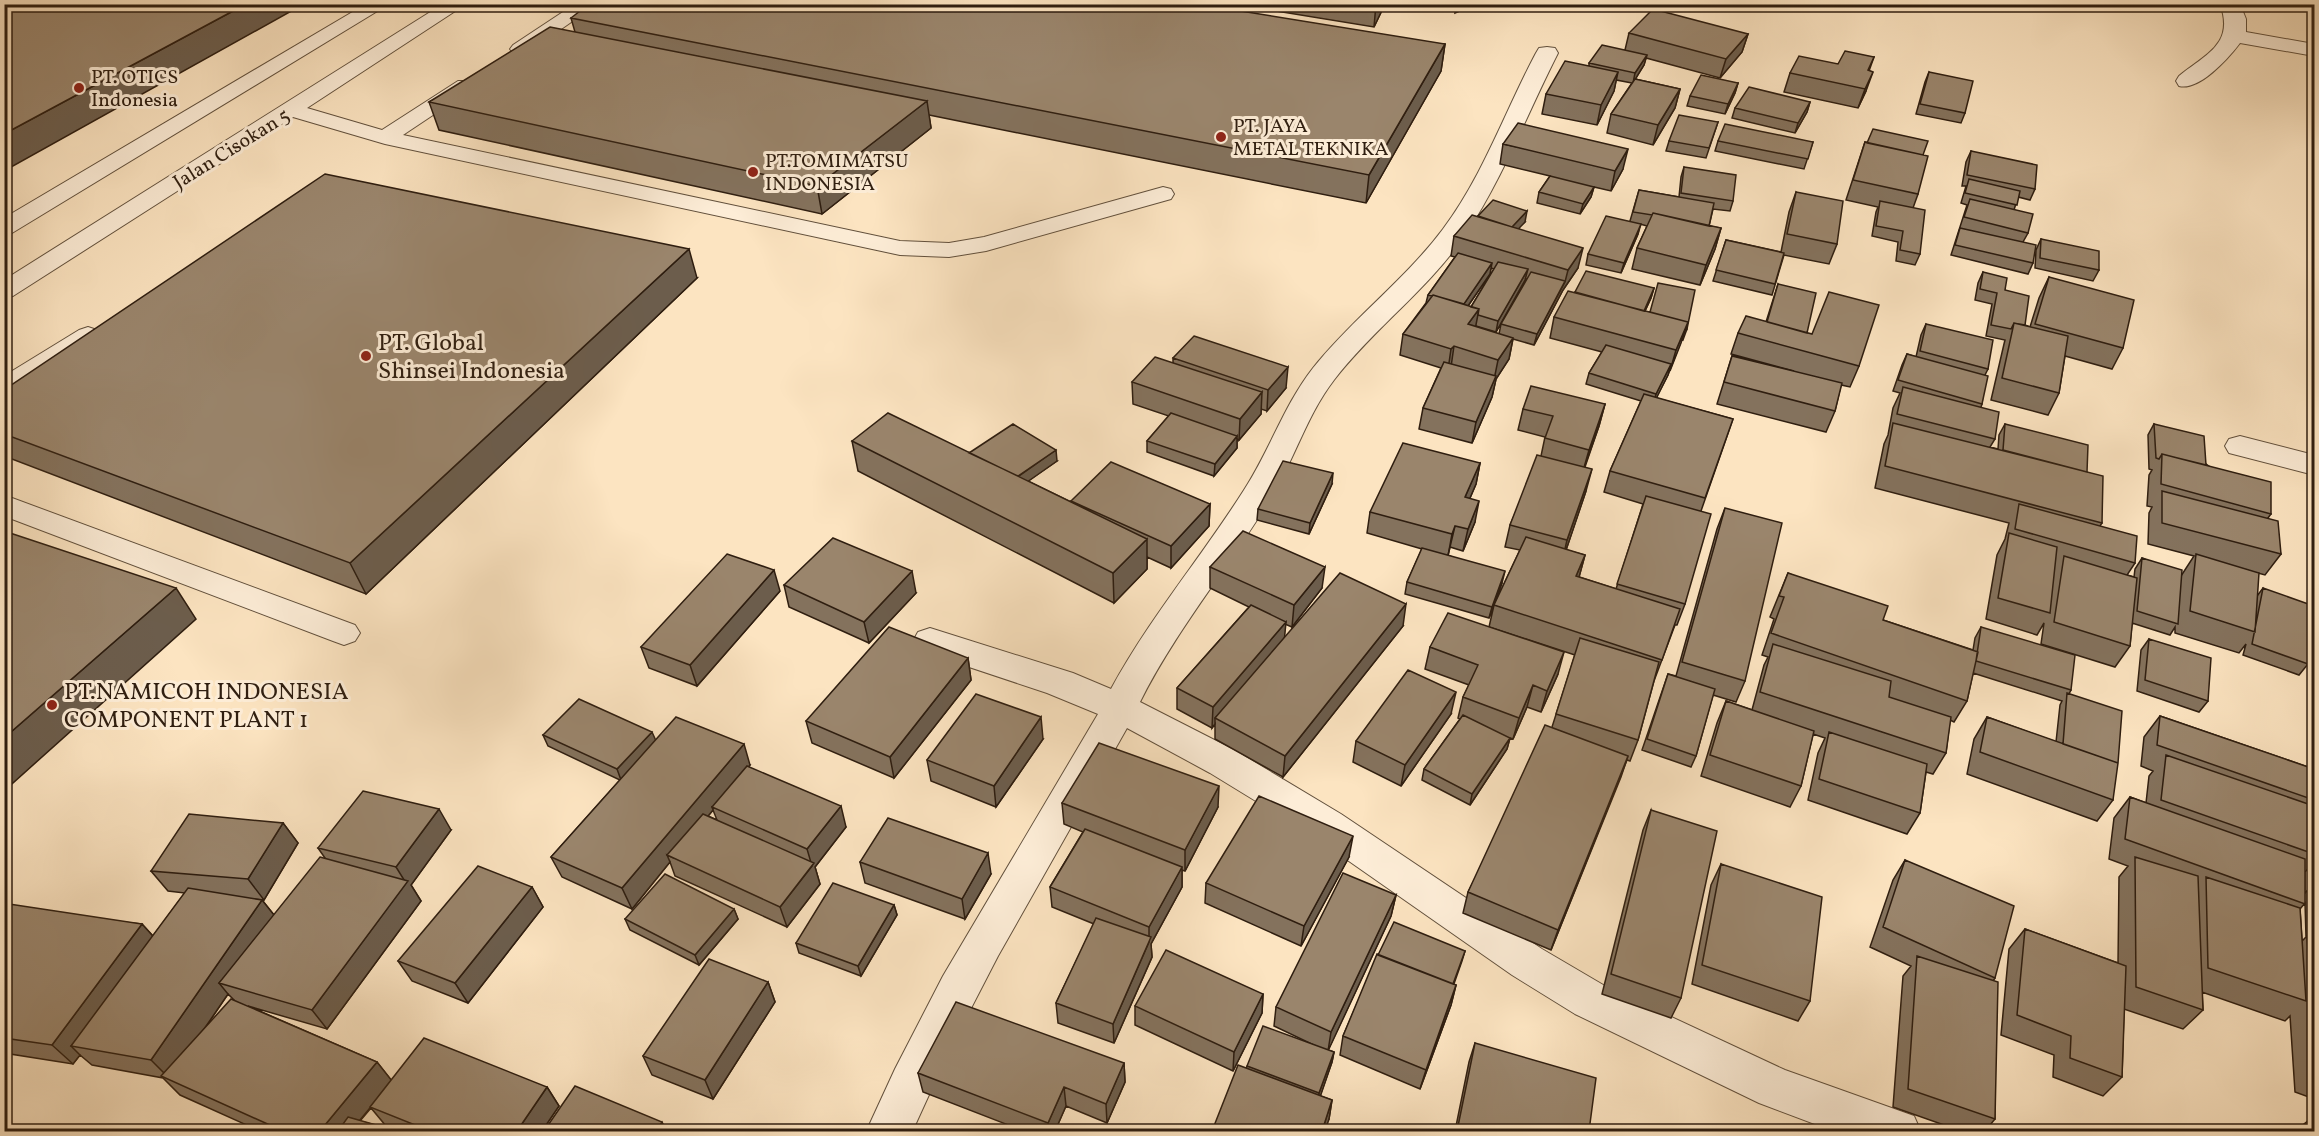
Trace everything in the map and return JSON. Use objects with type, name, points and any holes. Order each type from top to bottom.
[{"type":"street","points":[[2187,81],[2223,51],[2235,36],[2235,19],[2230,4]]},
{"type":"street","points":[[2235,36],[2314,50]]},
{"type":"street","points":[[889,1131],[969,971],[1017,882],[1120,708],[1132,681],[1158,636],[1188,590],[1241,521],[1277,459],[1306,398],[1336,357],[1428,265],[1480,193],[1547,53]]},
{"type":"street","points":[[2240,446],[2314,465]]},
{"type":"street","points":[[930,641],[1060,683],[1120,708],[1223,762],[1327,825],[1527,962],[1590,1000],[1776,1088],[1898,1131]]},
{"type":"lane","points":[[4,228],[380,4]]},
{"type":"lane","name":"Jalan Cisokan 5","points":[[4,291],[456,4]]},
{"type":"lane","points":[[501,62],[588,4]]},
{"type":"lane","points":[[385,138],[482,74]]},
{"type":"lane","points":[[291,110],[385,138],[900,248],[949,250],[986,244],[1163,194]]},
{"type":"lane","points":[[4,388],[105,324]]},
{"type":"lane","points":[[4,506],[344,633]]},
{"type":"building","name":"PT. OTICS Indonesia","points":[[4,4],[246,4],[4,134]]},
{"type":"building","name":"PT. JAYA METAL TEKNIKA","points":[[589,4],[1197,4],[1445,44],[1369,175],[571,18]]},
{"type":"building","points":[[1653,9],[1748,34],[1726,59],[1629,33]]},
{"type":"building","name":"PT.TOMIMATSU INDONESIA","points":[[550,27],[927,101],[817,186],[429,102]]},
{"type":"building","points":[[1602,45],[1647,55],[1635,73],[1589,63]]},
{"type":"building","points":[[1845,51],[1874,57],[1868,70],[1873,72],[1865,89],[1790,73],[1799,56],[1838,64]]},
{"type":"building","points":[[1565,61],[1618,72],[1601,105],[1546,94]]},
{"type":"building","points":[[1929,72],[1973,81],[1965,113],[1920,104]]},
{"type":"building","points":[[1701,75],[1738,83],[1728,104],[1690,96]]},
{"type":"building","points":[[1635,79],[1680,89],[1658,125],[1611,114]]},
{"type":"building","points":[[1749,87],[1810,102],[1798,123],[1735,108]]},
{"type":"building","points":[[1679,115],[1718,122],[1709,148],[1669,141]]},
{"type":"building","points":[[1518,123],[1628,149],[1615,171],[1503,144]]},
{"type":"building","points":[[1725,124],[1813,142],[1808,159],[1718,141]]},
{"type":"building","points":[[1873,129],[1928,141],[1923,155],[1867,143]]},
{"type":"building","points":[[1865,142],[1928,156],[1918,194],[1853,180]]},
{"type":"building","points":[[1971,151],[2037,165],[2035,189],[1967,175]]},
{"type":"building","points":[[1684,167],[1736,175],[1733,201],[1681,193]]},
{"type":"building","name":"PT. Global Shinsei Indonesia","points":[[325,174],[689,249],[350,563],[4,434],[4,390]]},
{"type":"building","points":[[1550,176],[1594,187],[1583,204],[1539,192]]},
{"type":"building","points":[[1969,179],[2020,191],[2017,205],[1965,193]]},
{"type":"building","points":[[1639,190],[1714,203],[1709,226],[1653,213],[1652,215],[1633,212]]},
{"type":"building","points":[[1796,192],[1843,201],[1837,244],[1787,234]]},
{"type":"building","points":[[1970,199],[2033,214],[2028,233],[1964,217]]},
{"type":"building","points":[[1493,200],[1527,211],[1512,227],[1478,216]]},
{"type":"building","points":[[1880,201],[1925,210],[1920,254],[1900,250],[1903,231],[1876,226]]},
{"type":"building","points":[[1653,213],[1721,228],[1706,265],[1637,248]]},
{"type":"building","points":[[1472,215],[1583,248],[1568,270],[1454,236]]},
{"type":"building","points":[[1606,216],[1641,224],[1624,263],[1588,254]]},
{"type":"building","points":[[1960,228],[2036,245],[2033,263],[1955,245]]},
{"type":"building","points":[[2041,239],[2099,251],[2099,270],[2040,258]]},
{"type":"building","points":[[1726,240],[1784,253],[1775,284],[1716,270]]},
{"type":"building","points":[[1458,253],[1492,263],[1464,304],[1428,295]]},
{"type":"building","points":[[1498,262],[1528,269],[1498,321],[1478,315],[1479,309],[1471,307]]},
{"type":"building","points":[[1586,271],[1654,288],[1644,311],[1575,292]]},
{"type":"building","points":[[1531,272],[1565,281],[1537,334],[1501,324]]},
{"type":"building","points":[[1983,272],[2007,278],[2005,290],[2029,296],[2025,325],[2014,323],[2011,329],[1991,325],[1997,293],[1980,289]]},
{"type":"building","points":[[2049,277],[2134,300],[2123,348],[2035,324]]},
{"type":"building","points":[[1658,283],[1695,290],[1687,329],[1688,322],[1650,312]]},
{"type":"building","points":[[1778,284],[1816,293],[1807,333],[1767,322]]},
{"type":"building","points":[[1568,291],[1688,322],[1676,350],[1554,317]]},
{"type":"building","points":[[1829,292],[1879,305],[1859,366],[1738,333],[1746,316],[1812,334]]},
{"type":"building","points":[[1433,295],[1479,309],[1468,324],[1513,338],[1498,360],[1454,346],[1451,349],[1403,334]]},
{"type":"building","points":[[2014,323],[2068,336],[2059,393],[2002,378]]},
{"type":"building","points":[[1926,324],[1993,340],[1988,369],[1920,351]]},
{"type":"building","points":[[1194,336],[1288,367],[1268,390],[1173,358]]},
{"type":"building","points":[[1606,345],[1671,364],[1656,394],[1589,373]]},
{"type":"building","points":[[1907,354],[1988,376],[1982,404],[1898,380]]},
{"type":"building","points":[[1732,356],[1842,383],[1835,411],[1724,382]]},
{"type":"building","points":[[1155,357],[1262,392],[1240,419],[1132,382]]},
{"type":"building","points":[[1444,362],[1496,376],[1476,422],[1423,408]]},
{"type":"building","points":[[1531,386],[1605,404],[1589,450],[1545,438],[1553,416],[1523,409]]},
{"type":"building","points":[[1903,387],[1999,412],[1995,439],[1897,414]]},
{"type":"building","points":[[1644,394],[1733,419],[1705,498],[1610,471]]},
{"type":"building","points":[[888,413],[1147,539],[1113,573],[852,441]]},
{"type":"building","points":[[1171,413],[1237,436],[1215,464],[1147,441]]},
{"type":"building","points":[[1893,423],[2103,476],[2102,523],[1885,466]]},
{"type":"building","points":[[1013,424],[1056,450],[1018,476],[969,453]]},
{"type":"building","points":[[2005,424],[2088,445],[2087,472],[2003,450]]},
{"type":"building","points":[[2154,424],[2204,436],[2206,465],[2162,454],[2159,459],[2156,458]]},
{"type":"building","points":[[1403,443],[1480,463],[1465,497],[1479,501],[1468,529],[1455,526],[1452,534],[1370,512]]},
{"type":"building","points":[[2162,454],[2271,482],[2271,514],[2161,484]]},
{"type":"building","points":[[1537,455],[1592,469],[1567,540],[1510,525]]},
{"type":"building","points":[[1283,461],[1333,473],[1310,523],[1258,509]]},
{"type":"building","points":[[1111,462],[1210,504],[1171,546],[1071,501]]},
{"type":"building","points":[[2162,491],[2278,521],[2281,554],[2162,523]]},
{"type":"building","points":[[1646,496],[1711,514],[1685,604],[1617,584]]},
{"type":"building","points":[[2019,504],[2137,536],[2135,563],[2015,529]]},
{"type":"building","points":[[1725,508],[1782,523],[1745,681],[1682,662]]},
{"type":"building","name":"PT.NAMICOH INDONESIA COMPONENT PLANT 1","points":[[4,531],[176,588],[4,738]]},
{"type":"building","points":[[1243,531],[1325,567],[1294,605],[1210,567]]},
{"type":"building","points":[[2009,533],[2057,547],[2050,613],[1998,598]]},
{"type":"building","points":[[1526,537],[1585,555],[1576,576],[1680,609],[1662,660],[1494,605]]},
{"type":"building","points":[[833,538],[912,571],[864,622],[784,585]]},
{"type":"building","points":[[1422,548],[1505,571],[1492,607],[1407,582]]},
{"type":"building","points":[[727,554],[774,570],[690,665],[641,647]]},
{"type":"building","points":[[2196,554],[2259,573],[2255,632],[2190,611]]},
{"type":"building","points":[[2064,556],[2137,578],[2130,646],[2054,622]]},
{"type":"building","points":[[2142,558],[2182,570],[2178,624],[2137,611]]},
{"type":"building","points":[[1340,573],[1406,604],[1285,756],[1215,718]]},
{"type":"building","points":[[1788,573],[1888,606],[1883,620],[1978,652],[1967,701],[1771,633],[1784,597],[1779,596]]},
{"type":"building","points":[[2263,588],[2314,606],[2314,627],[2308,664],[2252,644]]},
{"type":"building","points":[[1251,605],[1286,622],[1213,707],[1177,688]]},
{"type":"building","points":[[1448,613],[1564,652],[1547,691],[1533,685],[1519,718],[1463,697],[1478,665],[1430,647]]},
{"type":"building","points":[[889,627],[968,658],[890,757],[806,721]]},
{"type":"building","points":[[1981,627],[2075,655],[2071,690],[1976,661]]},
{"type":"building","points":[[1580,638],[1659,662],[1638,740],[1556,714]]},
{"type":"building","points":[[2149,639],[2211,658],[2208,701],[2145,680]]},
{"type":"building","points":[[1773,644],[1891,681],[1889,697],[1951,717],[1946,753],[1760,692]]},
{"type":"building","points":[[1408,670],[1456,692],[1405,765],[1356,741]]},
{"type":"building","points":[[1668,674],[1715,689],[1696,756],[1647,739]]},
{"type":"building","points":[[2067,693],[2122,711],[2118,763],[2063,744]]},
{"type":"building","points":[[976,694],[1041,717],[994,786],[927,760]]},
{"type":"building","points":[[579,699],[652,732],[617,769],[543,735]]},
{"type":"building","points":[[1726,701],[1814,731],[1801,786],[1710,755]]},
{"type":"building","points":[[1463,715],[1510,738],[1472,794],[1424,769]]},
{"type":"building","points":[[2160,716],[2314,769],[2314,800],[2157,745]]},
{"type":"building","points":[[676,717],[744,744],[622,888],[551,857]]},
{"type":"building","points":[[1987,717],[2118,763],[2113,800],[1980,752]]},
{"type":"building","points":[[1545,725],[1628,756],[1558,930],[1468,892]]},
{"type":"building","points":[[1829,732],[1927,764],[1920,813],[1819,779]]},
{"type":"building","points":[[1099,743],[1219,786],[1185,850],[1062,803]]},
{"type":"building","points":[[2166,755],[2314,806],[2314,854],[2161,800]]},
{"type":"building","points":[[747,766],[841,806],[807,849],[712,807]]},
{"type":"building","points":[[363,791],[439,809],[396,867],[318,848]]},
{"type":"building","points":[[1259,796],[1353,836],[1304,926],[1206,883]]},
{"type":"building","points":[[2130,797],[2305,859],[2305,904],[2125,839]]},
{"type":"building","points":[[1651,810],[1717,831],[1681,998],[1611,974]]},
{"type":"building","points":[[189,814],[283,823],[248,879],[151,871]]},
{"type":"building","points":[[703,814],[814,863],[780,907],[667,855]]},
{"type":"building","points":[[888,818],[988,853],[962,899],[860,862]]},
{"type":"building","points":[[1085,829],[1182,867],[1149,927],[1050,887]]},
{"type":"building","points":[[320,857],[408,881],[312,1010],[219,983]]},
{"type":"building","points":[[2135,857],[2198,876],[2203,1010],[2136,987]]},
{"type":"building","points":[[1905,860],[2014,906],[1995,978],[1883,927]]},
{"type":"building","points":[[1721,864],[1822,897],[1810,1001],[1702,965]]},
{"type":"building","points":[[478,866],[532,887],[455,983],[398,961]]},
{"type":"building","points":[[1343,873],[1396,895],[1331,1032],[1276,1007]]},
{"type":"building","points":[[665,874],[734,909],[695,955],[625,919]]},
{"type":"building","points":[[2206,877],[2300,908],[2306,1001],[2208,968]]},
{"type":"building","points":[[833,883],[894,905],[858,966],[796,943]]},
{"type":"building","points":[[188,888],[262,900],[151,1060],[71,1046]]},
{"type":"building","points":[[9,904],[142,924],[52,1045],[4,1038],[4,910]]},
{"type":"building","points":[[1096,918],[1151,937],[1113,1024],[1056,1003]]},
{"type":"building","points":[[1394,922],[1465,951],[1453,984],[1378,955]]},
{"type":"building","points":[[2025,929],[2126,966],[2122,1077],[2070,1058],[2071,1036],[2017,1015]]},
{"type":"building","points":[[2307,936],[2314,939],[2314,1034]]},
{"type":"building","points":[[1166,950],[1263,994],[1234,1052],[1135,1006]]},
{"type":"building","points":[[1377,954],[1456,985],[1426,1070],[1343,1036]]},
{"type":"building","points":[[1917,956],[1998,982],[1995,1119],[1908,1089]]},
{"type":"building","points":[[709,959],[768,982],[705,1080],[643,1056]]},
{"type":"building","points":[[231,999],[377,1062],[320,1131],[283,1131],[161,1076]]},
{"type":"building","points":[[956,1002],[1124,1063],[1106,1104],[1064,1087],[1048,1123],[918,1073]]},
{"type":"building","points":[[1263,1026],[1334,1052],[1319,1093],[1247,1066]]},
{"type":"building","points":[[424,1038],[547,1087],[517,1131],[430,1131],[370,1107]]},
{"type":"building","points":[[1475,1043],[1596,1078],[1589,1131],[1457,1131]]},
{"type":"building","points":[[1238,1065],[1332,1100],[1322,1131],[1212,1131]]},
{"type":"building","points":[[575,1086],[662,1122],[656,1131],[544,1131]]},
{"type":"building","points":[[348,1117],[397,1131],[338,1131]]},
{"type":"place","name":"PT. OTICS Indonesia","points":[[79,88]]},
{"type":"place","name":"PT. JAYA METAL TEKNIKA","points":[[1221,137]]},
{"type":"place","name":"PT.TOMIMATSU INDONESIA","points":[[753,172]]},
{"type":"place","name":"PT. Global Shinsei Indonesia","points":[[366,356]]},
{"type":"place","name":"PT.NAMICOH INDONESIA COMPONENT PLANT 1","points":[[52,705]]}]
